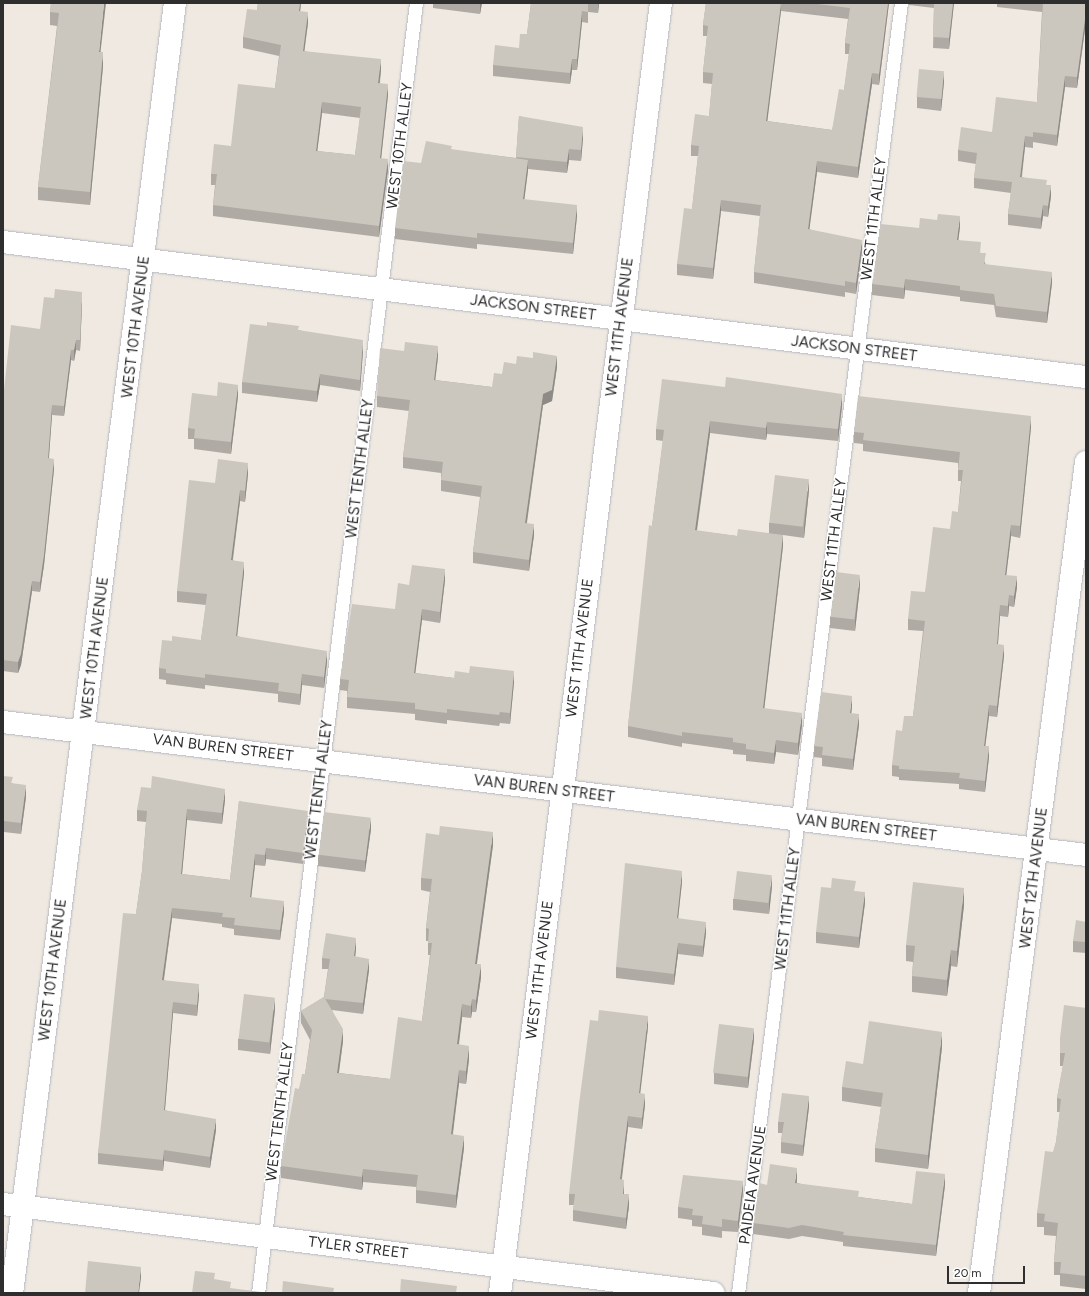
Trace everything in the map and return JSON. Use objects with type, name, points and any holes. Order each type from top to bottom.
[{"type":"street","name":"WEST 10TH AVENUE","points":[[12,1293],[13,1205],[84,732],[175,3]]},
{"type":"street","name":"WEST 11TH AVENUE","points":[[500,1293],[661,3]]},
{"type":"street","name":"JACKSON STREET","points":[[3,242],[383,288],[1086,378]]},
{"type":"street","name":"WEST 12TH AVENUE","points":[[979,1293],[1038,848],[1086,462]]},
{"type":"street","name":"VAN BUREN STREET","points":[[3,722],[322,760],[562,792],[1038,848],[1086,855]]},
{"type":"street","name":"TYLER STREET","points":[[13,1205],[266,1238],[503,1265],[713,1293]]},
{"type":"lane","name":"WEST 10TH ALLEY","points":[[383,288],[416,3]]},
{"type":"lane","name":"WEST 11TH ALLEY","points":[[768,1077],[901,3]]},
{"type":"lane","name":"WEST TENTH ALLEY","points":[[258,1293],[266,1238],[322,760],[383,288]]},
{"type":"lane","name":"PAIDEIA AVENUE","points":[[738,1293],[768,1077]]},
{"type":"building","points":[[51,3],[104,3],[99,52],[103,52],[90,192],[38,187],[59,13],[50,12]]},
{"type":"building","points":[[258,3],[300,3],[299,11],[308,12],[303,51],[381,59],[378,83],[388,84],[380,158],[388,159],[379,226],[213,205],[217,174],[211,174],[214,144],[231,146],[238,84],[275,88],[281,45],[243,37],[247,9],[257,10]],"holes":[[[322,102],[361,107],[355,155],[316,151]]]},
{"type":"building","points":[[531,3],[588,3],[588,12],[582,11],[577,59],[572,59],[570,73],[493,65],[495,45],[519,48],[520,34],[527,34]]},
{"type":"building","points":[[706,3],[781,3],[766,121],[832,130],[839,89],[844,90],[850,44],[845,43],[850,8],[809,3],[888,3],[879,74],[872,73],[858,167],[817,161],[808,229],[862,240],[856,283],[845,281],[845,286],[754,272],[761,205],[721,200],[713,268],[677,264],[684,208],[692,209],[699,146],[691,145],[695,114],[709,116],[713,73],[703,72],[708,26],[703,25]]},
{"type":"building","points":[[934,3],[953,3],[949,38],[933,37]]},
{"type":"building","points":[[1043,3],[1086,3],[1086,12],[1077,77],[1065,76],[1057,135],[1033,132],[1033,137],[1025,136],[1020,177],[1047,180],[1046,185],[1051,185],[1048,206],[1043,205],[1041,218],[1008,214],[1012,182],[974,178],[977,153],[958,150],[961,127],[992,132],[996,97],[1037,102]]},
{"type":"building","points":[[919,69],[944,71],[941,99],[917,97]]},
{"type":"building","points":[[519,116],[583,127],[581,150],[569,149],[567,162],[516,157]]},
{"type":"building","points":[[426,141],[452,146],[451,149],[528,160],[523,199],[577,205],[573,243],[477,233],[477,238],[395,228],[403,161],[421,163]]},
{"type":"building","points":[[938,214],[960,216],[957,240],[981,242],[980,253],[986,253],[984,264],[1052,272],[1047,312],[996,306],[994,294],[960,290],[960,286],[905,279],[904,288],[872,284],[881,224],[919,228],[920,218],[937,220]]},
{"type":"building","points":[[55,289],[82,292],[80,340],[76,340],[74,350],[71,350],[64,406],[52,405],[48,458],[54,459],[44,555],[40,582],[32,581],[21,654],[18,662],[3,660],[3,399],[11,325],[40,329],[44,297],[54,298]]},
{"type":"building","points":[[267,322],[299,326],[298,330],[363,340],[360,380],[320,374],[317,391],[242,382],[250,324],[267,326]]},
{"type":"building","points":[[405,342],[438,346],[434,380],[492,387],[494,373],[502,374],[504,362],[516,364],[517,356],[533,358],[533,352],[557,356],[552,390],[543,394],[525,523],[534,524],[529,560],[473,552],[482,486],[441,480],[443,462],[403,457],[410,400],[377,396],[380,348],[404,351]]},
{"type":"building","points":[[726,377],[842,394],[838,429],[767,422],[766,428],[710,421],[695,530],[737,536],[738,529],[783,535],[763,708],[802,713],[798,743],[776,740],[774,753],[746,749],[746,744],[733,742],[733,738],[682,732],[682,736],[628,726],[649,525],[652,526],[664,430],[656,429],[662,379],[725,387]]},
{"type":"building","points":[[218,382],[238,385],[231,442],[194,438],[195,429],[188,428],[192,393],[217,396]]},
{"type":"building","points":[[858,396],[1031,416],[1020,526],[1011,525],[1005,575],[1017,576],[1014,596],[1009,595],[1008,606],[1000,605],[997,644],[1004,645],[997,706],[989,705],[984,746],[989,746],[985,781],[959,778],[960,773],[899,769],[899,766],[892,765],[896,730],[902,731],[904,716],[913,716],[925,621],[908,619],[911,591],[925,592],[933,527],[950,529],[952,511],[958,512],[963,470],[958,470],[960,452],[863,440],[864,433],[854,432]]},
{"type":"building","points":[[218,459],[248,463],[245,491],[240,490],[231,560],[244,562],[236,636],[327,651],[324,677],[302,674],[300,694],[278,691],[279,683],[205,674],[205,678],[166,673],[166,669],[159,668],[162,640],[172,641],[172,636],[201,640],[207,594],[177,591],[189,480],[215,483]]},
{"type":"building","points":[[775,475],[809,479],[803,527],[769,523]]},
{"type":"building","points":[[412,565],[445,569],[440,612],[422,609],[414,673],[454,678],[455,671],[469,673],[470,666],[514,671],[510,713],[500,712],[499,715],[447,709],[447,713],[415,709],[415,703],[347,697],[349,680],[340,679],[352,604],[395,609],[398,583],[409,585]]},
{"type":"building","points":[[836,572],[860,575],[854,620],[831,617]]},
{"type":"building","points":[[821,692],[852,696],[850,713],[859,714],[853,759],[822,755],[823,747],[814,746]]},
{"type":"building","points":[[3,776],[13,777],[11,783],[26,785],[21,823],[4,821],[3,828]]},
{"type":"building","points":[[152,776],[225,789],[222,813],[187,809],[181,874],[230,880],[239,801],[308,811],[303,853],[266,848],[265,855],[255,854],[250,897],[284,901],[280,930],[234,925],[235,918],[222,917],[223,913],[172,908],[162,980],[199,984],[197,1005],[173,1002],[164,1110],[216,1119],[210,1157],[164,1150],[163,1160],[98,1153],[123,913],[136,914],[142,871],[147,811],[137,810],[141,787],[151,788]]},
{"type":"building","points":[[324,812],[371,818],[365,860],[319,855]]},
{"type":"building","points":[[440,826],[493,832],[475,964],[481,964],[476,1000],[472,999],[471,1006],[462,1004],[457,1044],[469,1046],[466,1071],[459,1070],[451,1134],[464,1136],[456,1195],[416,1190],[418,1175],[363,1169],[362,1177],[281,1166],[295,1088],[299,1089],[302,1074],[305,1074],[312,1030],[301,1011],[324,997],[343,1029],[337,1073],[390,1079],[398,1017],[422,1021],[432,943],[428,943],[429,929],[426,928],[432,879],[421,878],[426,833],[439,835]]},
{"type":"building","points":[[625,863],[682,871],[677,918],[706,922],[703,946],[678,943],[674,974],[616,967]]},
{"type":"building","points":[[737,871],[772,875],[768,903],[734,899]]},
{"type":"building","points":[[832,878],[856,881],[854,891],[865,892],[859,937],[816,932],[821,887],[831,888]]},
{"type":"building","points":[[913,882],[964,888],[957,951],[951,950],[947,980],[912,976],[915,946],[906,945]]},
{"type":"building","points":[[1076,920],[1086,922],[1086,942],[1073,941]]},
{"type":"building","points":[[326,933],[356,938],[354,956],[369,959],[363,1003],[325,999],[324,997],[330,959],[322,958]]},
{"type":"building","points":[[244,994],[275,998],[269,1042],[239,1039]]},
{"type":"building","points":[[1064,1005],[1086,1008],[1086,1276],[1060,1273],[1061,1262],[1054,1262],[1058,1223],[1044,1221],[1045,1214],[1037,1213],[1045,1151],[1053,1152],[1056,1142],[1061,1099],[1057,1098],[1065,1053],[1060,1053],[1060,1038]]},
{"type":"building","points":[[599,1010],[648,1016],[639,1093],[645,1094],[642,1118],[628,1116],[620,1179],[624,1180],[623,1194],[629,1194],[626,1218],[573,1210],[575,1194],[569,1194],[590,1020],[598,1021]]},
{"type":"building","points":[[869,1021],[942,1032],[928,1155],[875,1148],[883,1093],[842,1087],[846,1061],[863,1064]]},
{"type":"building","points":[[719,1024],[754,1028],[748,1077],[713,1073]]},
{"type":"building","points":[[782,1093],[809,1096],[803,1145],[781,1142],[784,1122],[778,1122]]},
{"type":"building","points":[[770,1164],[797,1168],[795,1183],[859,1191],[858,1197],[912,1204],[916,1171],[945,1174],[936,1245],[843,1235],[844,1232],[802,1225],[789,1228],[753,1223],[759,1183],[767,1185]]},
{"type":"building","points":[[683,1175],[743,1181],[738,1221],[722,1219],[722,1227],[702,1224],[703,1216],[692,1215],[693,1209],[678,1207]]},
{"type":"building","points":[[88,1261],[141,1267],[138,1293],[85,1293]]},
{"type":"building","points":[[195,1271],[215,1273],[214,1279],[231,1282],[230,1288],[269,1293],[192,1293]]},
{"type":"building","points":[[401,1279],[457,1286],[456,1293],[400,1293]]},
{"type":"building","points":[[283,1281],[334,1288],[333,1293],[282,1293]]}]
